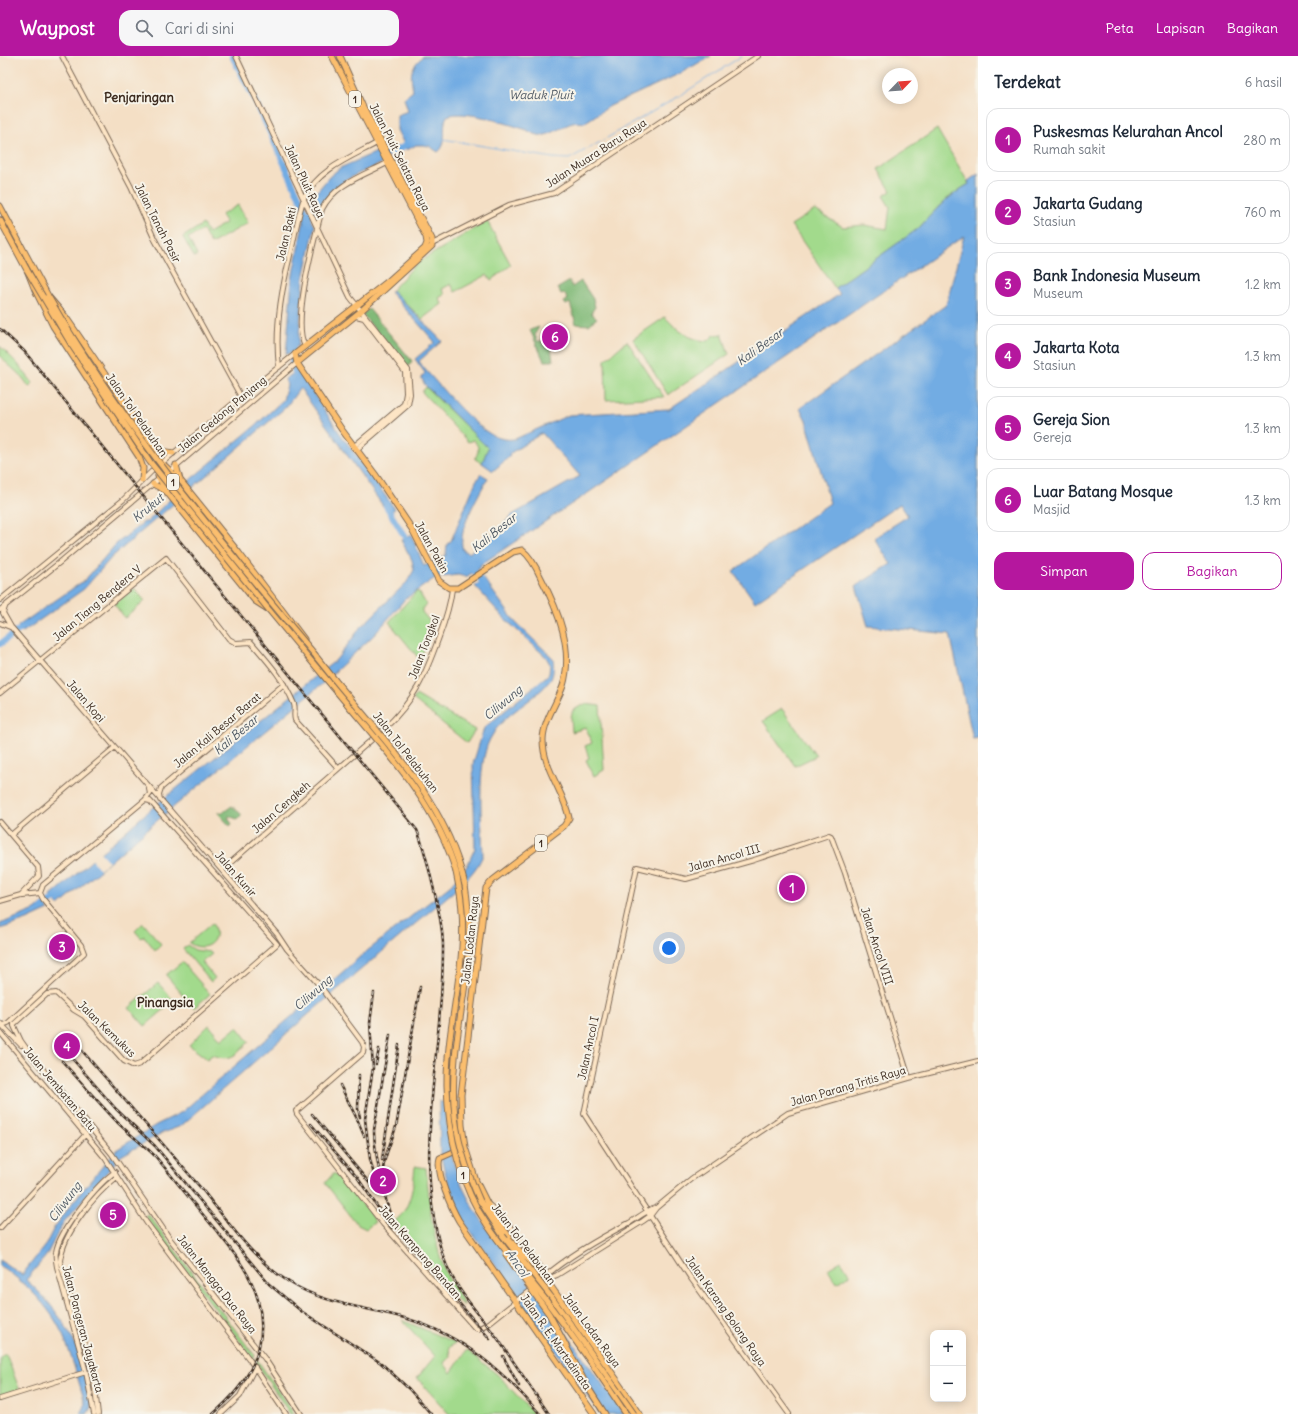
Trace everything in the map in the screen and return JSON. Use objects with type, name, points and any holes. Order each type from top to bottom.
[{"type":"highway","name":"Jalan Pluit Selatan Raya","points":[[332,56],[430,244]]},
{"type":"highway","name":"Jalan Pluit Selatan Raya","points":[[340,56],[379,144]]},
{"type":"highway","name":"Jalan Tol Pelabuhan","points":[[0,206],[48,296],[94,371],[153,456],[222,543],[423,788],[440,816],[459,861],[468,903],[469,946],[455,1061],[454,1114],[461,1150],[471,1181],[485,1210],[503,1236],[556,1303],[634,1414]]},
{"type":"highway","name":"Jalan Tol Pelabuhan","points":[[0,220],[70,344],[146,456],[269,610],[408,779],[435,819],[450,852],[461,897],[463,940],[447,1077],[449,1118],[453,1142],[461,1172],[474,1202],[495,1236],[566,1327],[626,1414]]},
{"type":"highway","name":"Jalan Gedong Panjang","points":[[294,355],[387,282],[430,244]]},
{"type":"highway","name":"Jalan Gedong Panjang","points":[[295,365],[356,316],[431,249],[430,244]]},
{"type":"highway","points":[[27,270],[53,326],[128,440],[154,470],[167,492],[255,601],[269,610]]},
{"type":"highway","points":[[48,296],[65,316],[122,402],[148,438],[162,463],[181,481],[280,606],[316,656]]},
{"type":"highway","name":"Jalan Pakin","points":[[294,355],[295,365],[380,482],[412,529],[441,581],[446,587],[452,589]]},
{"type":"highway","points":[[148,438],[162,451],[173,454]]},
{"type":"highway","points":[[133,446],[141,463],[142,480]]},
{"type":"highway","points":[[176,465],[181,481]]},
{"type":"highway","points":[[153,484],[167,492]]},
{"type":"highway","name":"Jalan Lodan Raya","points":[[452,589],[461,586],[516,550],[524,552],[538,572],[555,605],[563,632],[566,651],[565,674],[562,686],[545,730],[543,742],[545,758],[570,818],[564,826],[493,880],[486,888],[461,1095],[463,1148],[485,1201],[497,1221],[544,1279],[640,1414]]},
{"type":"highway","name":"Jalan R. E. Martadinata","points":[[463,1148],[440,1158],[439,1165],[443,1181],[459,1221],[517,1301],[594,1414]]},
{"type":"highway","points":[[495,1236],[508,1258],[549,1314],[581,1378],[604,1414]]},
{"type":"highway","points":[[503,1236],[524,1254],[552,1288],[623,1390]]},
{"type":"street","name":"Jalan Tanah Pasir","points":[[62,56],[243,409]]},
{"type":"street","name":"Jalan Pluit Raya","points":[[236,56],[304,198]]},
{"type":"street","name":"Jalan Muara Baru Raya","points":[[430,244],[509,205],[554,193],[758,56]]},
{"type":"street","name":"Jalan Bakti","points":[[282,376],[280,367],[278,329],[281,302],[300,210],[304,203],[304,198],[308,190],[328,169],[379,144]]},
{"type":"street","points":[[305,346],[301,333],[305,286],[316,232],[316,225],[322,209],[333,192],[346,183],[388,162]]},
{"type":"street","name":"Jalan Pluit Raya","points":[[304,203],[350,297],[374,329]]},
{"type":"street","points":[[355,449],[396,414],[405,400],[405,372],[374,329],[362,317],[356,316]]},
{"type":"street","name":"Jalan Gedong Panjang","points":[[0,600],[123,500],[142,480],[162,463],[294,355]]},
{"type":"street","name":"Jalan Gedong Panjang","points":[[0,610],[295,365]]},
{"type":"street","points":[[78,537],[82,543]]},
{"type":"street","name":"Jalan Tiang Bendera V","points":[[0,694],[166,558],[229,639],[236,642],[251,642],[284,684]]},
{"type":"street","name":"Jalan Tongkol","points":[[351,757],[384,729],[412,699],[423,679],[435,650],[450,606],[452,589]]},
{"type":"street","name":"Jalan Kopi","points":[[5,607],[3,613],[11,628],[149,787]]},
{"type":"street","name":"Jalan Kopi","points":[[0,623],[11,628]]},
{"type":"street","points":[[284,684],[295,707],[295,720],[338,768]]},
{"type":"street","name":"Jalan Kali Besar Barat","points":[[161,788],[284,684]]},
{"type":"street","points":[[11,835],[114,748]]},
{"type":"street","name":"Jalan Cengkeh","points":[[222,870],[351,757]]},
{"type":"street","points":[[149,787],[154,790],[161,788],[160,800]]},
{"type":"street","points":[[149,787],[170,812]]},
{"type":"street","points":[[31,1055],[1,1025],[8,1023],[83,956],[83,948],[43,899],[40,893],[43,885],[145,800],[150,794],[149,787]]},
{"type":"street","name":"Jalan Kunir","points":[[145,800],[149,800],[276,942]]},
{"type":"street","name":"Jalan Kunir","points":[[170,812],[279,935],[309,973]]},
{"type":"street","name":"Jalan Kunir","points":[[170,812],[330,999]]},
{"type":"street","points":[[0,822],[39,871],[39,876],[22,895]]},
{"type":"street","name":"Jalan Ancol VIII","points":[[815,839],[829,835],[833,838],[909,1078]]},
{"type":"street","name":"Jalan Ancol III","points":[[637,867],[686,879],[754,860],[815,839]]},
{"type":"street","name":"Jalan Ancol I","points":[[637,867],[584,1111],[585,1117],[650,1216]]},
{"type":"street","points":[[0,901],[22,895],[40,893]]},
{"type":"street","name":"Jalan Kemukus","points":[[50,992],[58,994],[74,1010],[84,1016],[124,1061],[136,1066],[149,1057],[276,945],[276,942]]},
{"type":"street","points":[[31,1055],[19,1037],[14,1024],[50,992],[47,991],[47,988]]},
{"type":"street","name":"Jalan Kampung Bandan","points":[[330,999],[362,1042],[364,1050],[361,1055],[296,1111],[297,1115],[378,1218],[472,1326],[478,1329],[484,1326],[544,1279]]},
{"type":"street","name":"Jalan Jembatan Batu","points":[[0,1032],[86,1134],[114,1170]]},
{"type":"street","name":"Jalan Jembatan Batu","points":[[31,1055],[112,1154],[119,1165]]},
{"type":"street","name":"Jalan Parang Tritis Raya","points":[[544,1279],[643,1221],[650,1216],[656,1208],[691,1179],[784,1114],[909,1078],[978,1061]]},
{"type":"street","points":[[0,1228],[86,1134]]},
{"type":"street","name":"Jalan Mangga Dua Raya","points":[[119,1165],[179,1250],[265,1359],[301,1414]]},
{"type":"street","name":"Jalan Mangga Dua Raya","points":[[114,1170],[126,1194],[255,1367],[286,1414]]},
{"type":"street","name":"Jalan Pangeran Jayakarta","points":[[94,1414],[85,1372],[57,1267],[56,1252],[62,1236],[84,1205],[114,1170]]},
{"type":"street","name":"Jalan Pangeran Jayakarta","points":[[98,1414],[93,1373],[60,1261],[63,1246],[88,1208],[109,1183],[117,1177]]},
{"type":"street","points":[[84,1205],[88,1208]]},
{"type":"street","name":"Jalan Parang Tritis Raya","points":[[544,1279],[610,1232],[640,1216],[647,1210],[656,1208]]},
{"type":"street","points":[[640,1216],[643,1221]]},
{"type":"street","name":"Jalan Karang Bolong Raya","points":[[650,1216],[690,1277],[789,1414]]},
{"type":"street","points":[[171,1256],[179,1250]]},
{"type":"street","points":[[74,1329],[77,1330],[79,1327]]},
{"type":"street","points":[[75,1335],[81,1333]]},
{"type":"street","points":[[221,1414],[236,1400],[255,1367]]},
{"type":"street","points":[[0,1399],[85,1372]]},
{"type":"street","points":[[250,1378],[261,1376]]},
{"type":"green space","points":[[937,129],[969,184],[948,198],[919,228],[835,288],[791,225],[815,210],[843,227],[864,225],[887,229],[890,207],[883,196],[891,191],[878,169]]},
{"type":"green space","points":[[238,205],[248,223],[211,244],[203,230],[188,238],[197,255],[194,257],[183,237],[203,224],[208,233],[226,223],[221,215]]},
{"type":"green space","points":[[487,221],[511,265],[491,280],[487,275],[455,292],[451,284],[442,289],[445,294],[439,298],[442,304],[422,319],[392,290],[417,263]]},
{"type":"green space","points":[[570,281],[572,287],[581,281],[593,299],[595,307],[591,313],[597,318],[589,325],[576,324],[570,303],[566,305],[564,302],[568,300],[564,293],[561,294],[558,288]]},
{"type":"green space","points":[[369,309],[412,361],[408,367],[406,368],[362,314]]},
{"type":"green space","points":[[665,317],[684,334],[695,339],[708,341],[714,335],[722,334],[729,354],[668,395],[633,339]]},
{"type":"green space","points":[[539,327],[535,334],[537,341],[544,341],[546,347],[551,347],[553,361],[544,361],[530,330]]},
{"type":"green space","points":[[627,341],[664,397],[606,400],[605,360]]},
{"type":"green space","points":[[0,346],[17,363],[33,383],[29,387],[0,356]]},
{"type":"green space","points":[[426,387],[488,448],[482,463],[475,459],[478,449],[475,442],[473,440],[468,442],[422,392]]},
{"type":"green space","points":[[134,588],[145,601],[125,618],[114,604]]},
{"type":"green space","points":[[416,592],[419,592],[426,604],[422,609],[422,612],[433,625],[420,660],[389,622]]},
{"type":"green space","points":[[416,695],[475,730],[467,743],[413,699]]},
{"type":"green space","points":[[585,704],[600,706],[604,770],[594,776],[586,760],[589,758],[585,746],[592,743],[586,728],[572,732],[571,717],[573,710]]},
{"type":"green space","points":[[782,709],[816,756],[795,766],[763,721]]},
{"type":"green space","points":[[232,806],[242,815],[237,819],[229,816],[228,818],[232,824],[230,826],[218,813],[222,813]]},
{"type":"green space","points":[[143,923],[161,944],[155,950],[144,936],[141,938],[135,931]]},
{"type":"green space","points":[[212,923],[215,929],[215,935],[211,944],[201,947],[189,943]]},
{"type":"green space","points":[[187,945],[195,950],[210,952],[212,954],[202,962],[215,978],[211,982],[183,949]]},
{"type":"green space","points":[[182,962],[210,994],[194,1008],[166,975]]},
{"type":"green space","points":[[158,983],[174,1001],[145,1026],[129,1008]]},
{"type":"green space","points":[[209,1025],[221,1040],[237,1027],[249,1042],[233,1056],[224,1058],[212,1055],[207,1059],[189,1045]]},
{"type":"green space","points":[[415,1166],[426,1168],[432,1223],[438,1250],[448,1277],[460,1295],[463,1306],[399,1229],[395,1221],[405,1209],[411,1196]]},
{"type":"green space","points":[[334,1173],[367,1209],[375,1222],[366,1229],[358,1225],[325,1183]]},
{"type":"green space","points":[[148,1214],[255,1355],[253,1359],[145,1216]]},
{"type":"green space","points":[[841,1261],[850,1275],[837,1283],[828,1269]]},
{"type":"green space","points":[[402,1320],[456,1343],[449,1347],[450,1356],[444,1363],[451,1373],[467,1350],[498,1375],[534,1414],[449,1414],[417,1378],[435,1356]]},
{"type":"green space","points":[[6,1354],[20,1391],[0,1397],[0,1357]]},
{"type":"green space","points":[[256,1358],[294,1414],[290,1414],[255,1361]]},
{"type":"water","name":"Waduk Pluit","points":[[423,56],[711,56],[681,73],[610,106],[584,123],[572,123],[550,134],[536,135],[506,123],[474,115],[455,114],[447,116],[445,120],[443,145],[438,152],[429,146],[423,145],[416,145],[407,150],[397,130],[397,115],[408,111],[404,98],[413,91],[411,75],[413,68]]},
{"type":"water","points":[[379,151],[385,162],[345,181],[331,194],[318,216],[310,200],[330,176],[340,168]]},
{"type":"water","points":[[978,174],[978,738],[973,739],[950,634],[868,626],[856,586],[891,564],[874,538],[908,516],[900,504],[755,602],[733,571],[830,503],[806,420],[800,408],[946,305],[964,236],[480,565],[481,567],[466,577],[458,575],[435,578],[405,599],[375,634],[322,684],[159,819],[59,906],[51,896],[151,809],[336,660],[361,627],[407,582],[414,570],[412,560],[401,540],[411,534],[424,566],[446,555],[447,544],[451,541],[476,481],[481,474],[488,478],[479,493],[465,524],[463,533],[463,550],[469,553],[498,531],[512,515],[580,476],[542,433],[509,454],[510,456],[493,471],[482,463],[488,448],[425,385],[421,377],[425,373],[415,359],[434,343],[434,341],[390,292],[392,290],[442,341],[419,361],[423,367],[476,424],[494,436],[504,439],[515,439],[569,415],[669,409],[840,294],[835,288],[919,228],[942,204],[969,184],[968,181]]},
{"type":"water","points":[[306,209],[315,226],[304,279],[298,346],[286,355],[292,279]]},
{"type":"water","points":[[298,370],[339,432],[395,509],[388,513],[300,388],[286,407],[112,557],[84,589],[23,632],[18,626],[85,580],[116,544],[144,522],[147,522],[191,479],[255,426],[283,400],[287,385],[285,379]]},
{"type":"water","points":[[484,579],[516,623],[553,658],[554,666],[551,679],[544,687],[503,721],[490,739],[486,750],[481,779],[483,855],[481,860],[471,874],[454,891],[325,1000],[181,1126],[160,1134],[121,1156],[63,1223],[46,1256],[26,1280],[55,1310],[72,1337],[78,1350],[90,1393],[91,1402],[90,1410],[87,1414],[80,1414],[85,1403],[72,1359],[57,1323],[36,1295],[0,1266],[0,1260],[22,1275],[46,1244],[54,1228],[73,1202],[116,1150],[156,1125],[182,1112],[362,955],[451,885],[467,866],[475,848],[473,764],[484,728],[549,674],[550,664],[546,657],[504,618],[475,586]]},
{"type":"water","points":[[43,903],[49,910],[27,920],[0,929],[0,924],[35,910]]},
{"type":"water","points":[[439,1101],[445,1103],[448,1134],[458,1176],[477,1214],[535,1290],[624,1414],[600,1414],[465,1223],[450,1190],[440,1154]]},
{"type":"pier","points":[[99,851],[109,862],[100,870],[91,858]]},
{"type":"waterway","points":[[232,56],[258,107],[309,218]]},
{"type":"waterway","points":[[607,138],[676,98],[742,56]]},
{"type":"waterway","points":[[382,156],[403,147],[410,139]]},
{"type":"waterway","points":[[443,139],[553,158],[569,159],[604,140]]},
{"type":"waterway","points":[[309,219],[316,199]]},
{"type":"waterway","points":[[293,343],[292,364],[297,378]]},
{"type":"waterway","points":[[386,506],[409,544]]},
{"type":"waterway","name":"Ciliwung","points":[[471,567],[486,587]]},
{"type":"waterway","name":"Krukut","points":[[0,644],[26,625]]},
{"type":"waterway","name":"Kali Besar","points":[[43,907],[60,895]]},
{"type":"railway","points":[[0,329],[24,351],[417,830],[425,852],[440,918],[443,939],[442,984],[429,1139],[433,1216],[442,1253],[452,1277],[466,1299],[498,1339],[549,1414]]},
{"type":"railway","points":[[383,1171],[383,1165],[397,1122],[420,987]]},
{"type":"railway","points":[[374,993],[370,1023],[373,1068],[365,1119],[370,1159],[374,1175],[382,1192]]},
{"type":"railway","points":[[390,1035],[374,1130],[374,1139],[383,1190],[390,1213],[394,1224],[405,1240],[490,1339]]},
{"type":"railway","points":[[382,1160],[399,1045]]},
{"type":"railway","points":[[78,1046],[200,1187],[252,1251],[276,1273],[303,1290],[317,1296],[347,1305],[408,1319],[447,1335],[481,1357],[512,1383],[540,1414]]},
{"type":"railway","points":[[376,1064],[379,1049]]},
{"type":"railway","points":[[69,1055],[116,1109],[155,1146],[269,1284],[301,1311],[381,1363],[409,1389],[431,1414]]},
{"type":"railway","points":[[62,1061],[117,1122],[155,1156],[236,1256],[249,1277],[258,1300],[261,1318],[261,1334],[258,1350],[246,1378],[213,1414]]},
{"type":"railway","points":[[359,1075],[358,1109],[360,1117]]},
{"type":"railway","points":[[340,1085],[364,1136]]},
{"type":"railway","points":[[312,1114],[377,1192]]},
{"type":"railway","points":[[311,1124],[357,1177],[392,1228]]},
{"type":"railway","points":[[503,1356],[519,1386]]},
{"type":"place","name":"Luar Batang Mosque","points":[[555,337]]},
{"type":"place","name":"Puskesmas Kelurahan Ancol","points":[[792,888]]},
{"type":"place","name":"Bank Indonesia Museum","points":[[62,947]]},
{"type":"place","name":"Jakarta Kota","points":[[67,1046]]},
{"type":"place","name":"Jakarta Gudang","points":[[383,1181]]},
{"type":"place","name":"Gereja Sion","points":[[113,1215]]},
{"type":"district","name":"Penjaringan","points":[[139,97]]},
{"type":"district","name":"Pinangsia","points":[[165,1002]]},
{"type":"water label","name":"Ancol","points":[[517,1263]]}]
